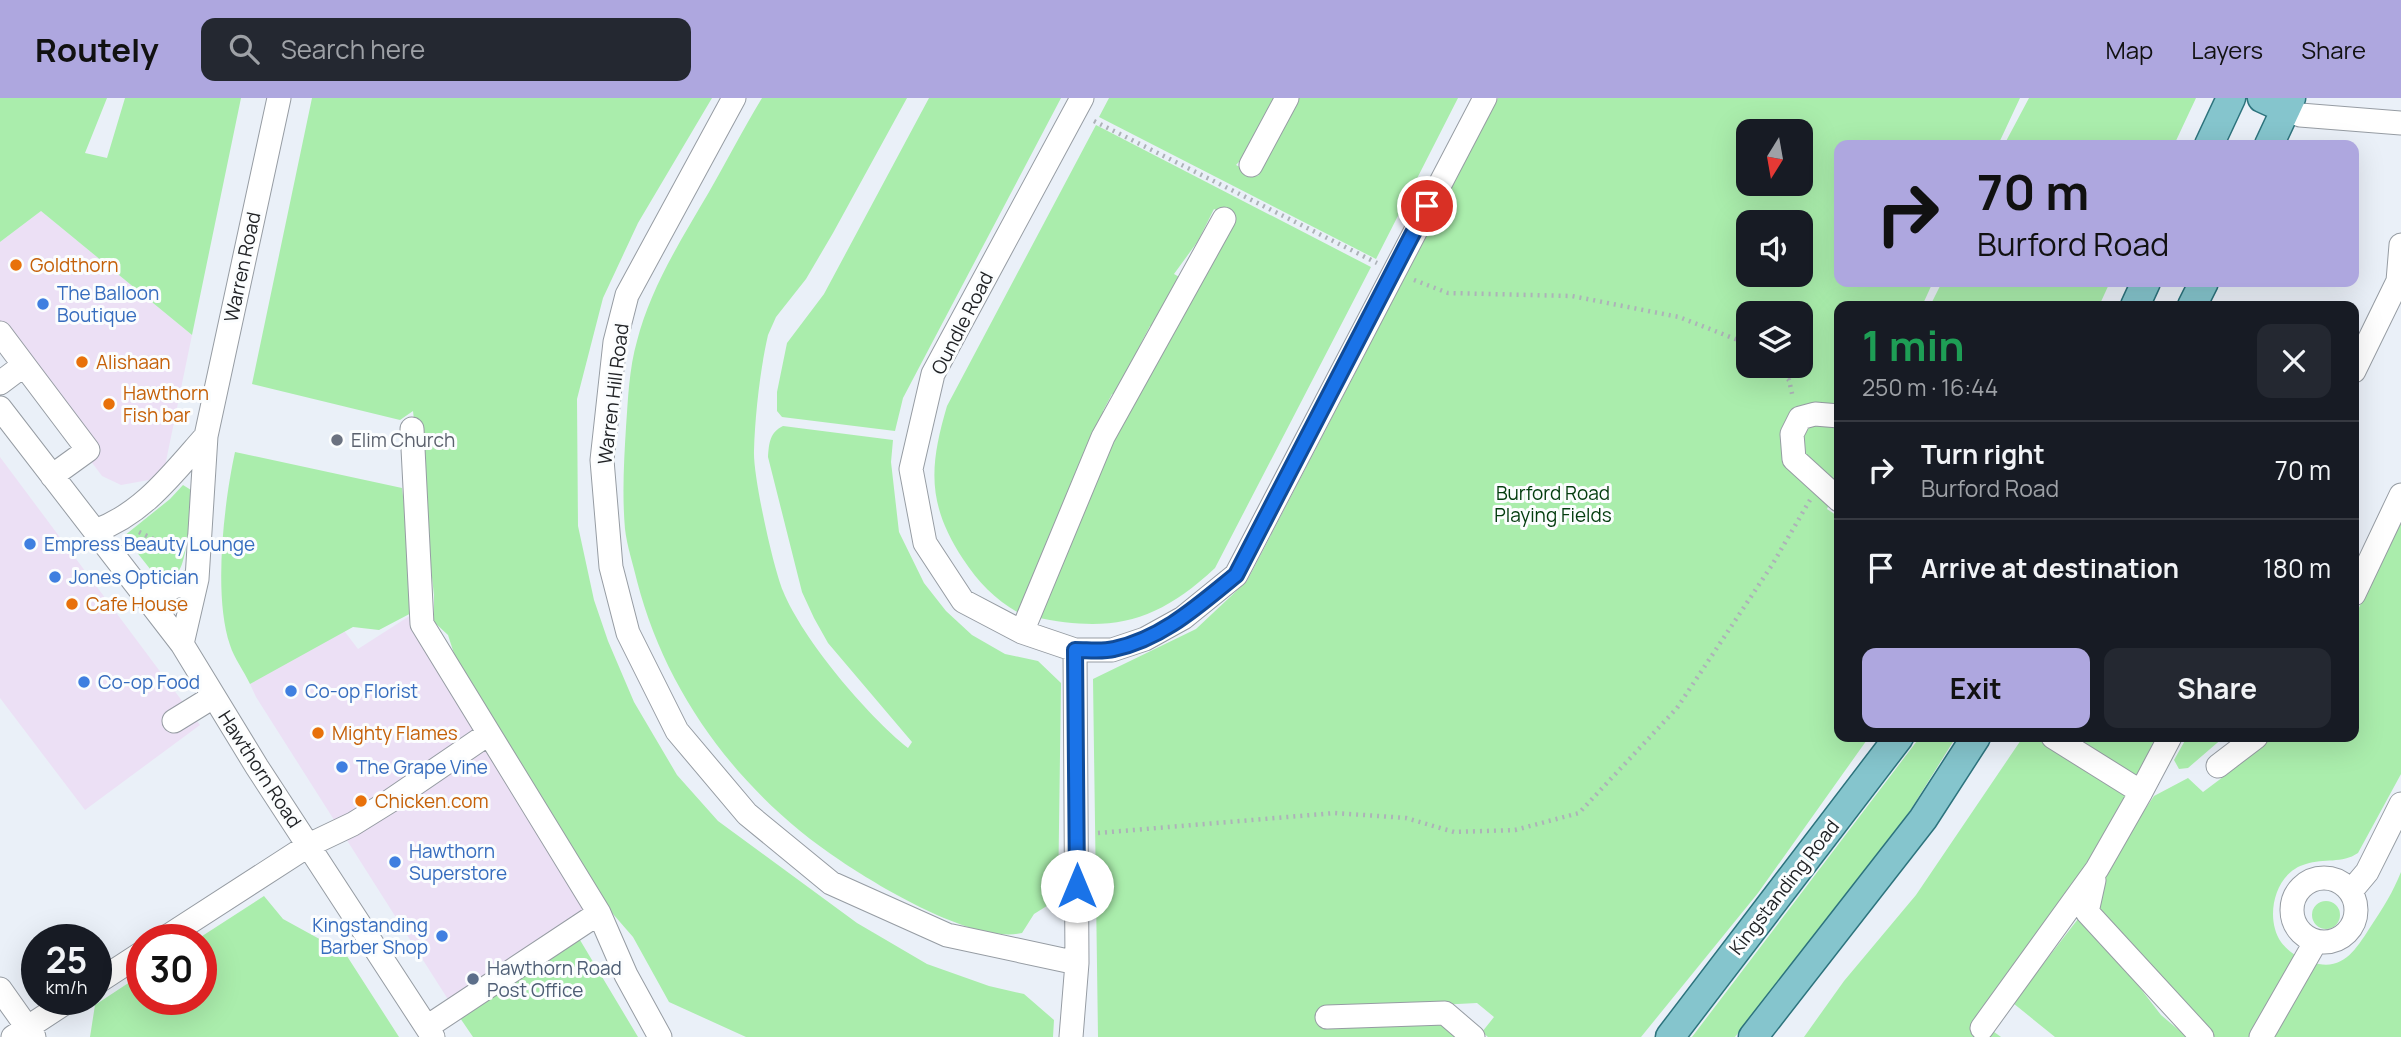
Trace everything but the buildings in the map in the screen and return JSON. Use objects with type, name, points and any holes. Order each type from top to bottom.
[{"type":"main road","points":[[2211,140],[2231,98]]},
{"type":"main road","points":[[2270,140],[2280,102]]},
{"type":"main road","name":"Kingstanding Road","points":[[1670,1037],[1895,742]]},
{"type":"main road","points":[[1753,1037],[1923,819],[1973,742]]},
{"type":"street","name":"Warren Road","points":[[182,644],[197,570],[206,436],[279,98]]},
{"type":"street","name":"Warren Hill Road","points":[[734,98],[627,295],[615,342],[602,460],[611,567],[628,633],[677,731],[747,814],[831,883],[947,935],[1077,963]]},
{"type":"street","points":[[1251,165],[1287,98]]},
{"type":"street","name":"Oundle Road","points":[[1079,104],[933,374],[911,469],[925,543],[963,601],[1022,632],[1075,650],[1112,650],[1145,639],[1183,618],[1236,575],[1392,271],[1485,98]]},
{"type":"street","points":[[2280,102],[2300,115],[2401,123]]},
{"type":"street","points":[[1022,632],[1103,437],[1224,219]]},
{"type":"street","points":[[2359,361],[2398,281],[2401,245]]},
{"type":"street","points":[[0,333],[94,455],[52,476]]},
{"type":"street","points":[[0,383],[24,365]]},
{"type":"street","name":"Hawthorn Road","points":[[0,408],[182,644],[213,697],[430,1032]]},
{"type":"street","points":[[1834,416],[1815,414],[1800,418],[1792,434],[1794,459],[1834,495]]},
{"type":"street","points":[[412,429],[422,624],[598,913],[626,975],[660,1037]]},
{"type":"street","name":"Warren Road","points":[[95,531],[119,522],[160,488],[206,436]]},
{"type":"street","points":[[2359,583],[2401,495]]},
{"type":"street","points":[[147,596],[197,570]]},
{"type":"street","points":[[1071,1037],[1077,963],[1075,650]]},
{"type":"street","points":[[174,721],[213,697]]},
{"type":"street","points":[[187,924],[309,845],[354,824],[390,802],[488,734]]},
{"type":"street","points":[[2061,742],[2141,792]]},
{"type":"street","points":[[1982,1028],[2097,869],[2167,742]]},
{"type":"street","points":[[2218,766],[2249,742]]},
{"type":"street","points":[[2351,891],[2367,872],[2401,804]]},
{"type":"street","points":[[2097,869],[2087,912],[2202,1037]]},
{"type":"street","points":[[2328,877],[2341,882],[2351,891],[2357,906],[2350,928],[2332,941],[2316,941],[2304,935],[2295,924],[2292,911],[2294,897],[2302,886],[2314,879],[2328,877]]},
{"type":"street","points":[[430,1032],[598,913]]},
{"type":"street","points":[[2261,1037],[2316,941]]},
{"type":"street","points":[[0,989],[25,1034],[50,1015]]},
{"type":"street","points":[[1326,1017],[1445,1013],[1474,1037]]},
{"type":"path","points":[[1079,104],[1392,271],[1448,293],[1572,296],[1679,317],[1736,339]]},
{"type":"path","points":[[1786,378],[1800,418]]},
{"type":"path","points":[[1076,834],[1335,813],[1406,818],[1454,832],[1514,830],[1579,813],[1677,708],[1772,565],[1820,482]]},
{"type":"path","points":[[119,522],[197,570]]},
{"type":"shaded area","points":[[41,211],[192,335],[165,466],[149,480],[121,485],[102,476],[0,340],[0,242]]},
{"type":"shaded area","points":[[0,457],[200,725],[85,810],[0,698]]},
{"type":"shaded area","points":[[411,615],[589,911],[456,1012],[250,684],[342,628],[358,649]]},
{"type":"green space","points":[[0,98],[107,98],[85,153],[107,158],[125,98],[241,98],[192,335],[41,211],[0,242]]},
{"type":"green space","points":[[312,98],[712,98],[638,223],[603,298],[577,399],[578,526],[594,600],[608,641],[634,702],[677,775],[718,821],[857,923],[927,964],[989,986],[1024,994],[1054,1020],[1053,1037],[746,1037],[669,1002],[633,937],[613,914],[459,669],[448,635],[434,622],[434,595],[413,411],[400,420],[252,384]]},
{"type":"green space","points":[[762,98],[907,98],[833,233],[806,279],[776,317],[768,335],[755,423],[757,480],[774,563],[792,610],[838,676],[908,748],[912,742],[828,643],[802,592],[768,457],[773,435],[783,426],[893,440],[891,462],[899,532],[924,583],[946,611],[972,635],[1005,654],[1038,661],[1061,683],[1058,899],[1034,914],[1022,933],[1002,934],[980,930],[929,911],[880,885],[805,835],[741,774],[713,740],[689,703],[650,624],[637,581],[624,516],[623,490],[632,362],[650,302],[668,264]]},
{"type":"green space","points":[[929,98],[1061,98],[903,398],[895,431],[782,417],[777,411],[777,392],[787,343],[824,294]]},
{"type":"green space","points":[[1109,98],[1278,98],[1249,151],[1236,165],[1258,176],[1297,98],[1458,98],[1376,259],[1099,117]]},
{"type":"green space","name":"Burford Road Playing Fields","points":[[1498,98],[2020,98],[2000,140],[1834,140],[1834,287],[1931,287],[1924,301],[1834,301],[1834,493],[1827,509],[1834,514],[1834,742],[1865,742],[1758,893],[1641,1037],[1488,1037],[1482,1032],[1494,1017],[1477,1003],[1321,1011],[1437,1021],[1458,1037],[1098,1037],[1093,679],[1196,629],[1247,581]]},
{"type":"green space","points":[[2029,98],[2196,98],[2176,140],[2007,140]]},
{"type":"green space","points":[[1096,125],[1371,267],[1215,568],[1173,601],[1152,612],[1132,619],[1087,624],[1034,617],[1110,448],[1233,219],[1214,209],[1198,241],[1174,274],[1181,278],[1154,328],[1150,326],[1140,345],[1144,347],[1119,397],[1112,394],[1103,411],[1108,414],[1087,445],[1024,616],[990,592],[976,577],[951,539],[937,503],[935,467],[947,406]]},
{"type":"green space","points":[[1940,287],[2108,287],[2101,301],[1932,301]]},
{"type":"green space","points":[[235,452],[402,488],[417,610],[379,630],[353,627],[250,684],[230,645],[222,601],[224,523]]},
{"type":"green space","points":[[183,485],[191,490],[184,556],[176,574],[158,579],[124,536]]},
{"type":"green space","points":[[2401,513],[2401,774],[2358,853],[2346,859],[2306,864],[2295,869],[2280,886],[2273,908],[2276,932],[2283,945],[2302,960],[2256,1037],[2208,1037],[2093,903],[2103,872],[2154,796],[2188,778],[2203,792],[2231,771],[2244,754],[2260,742],[2359,742],[2359,608]]},
{"type":"green space","points":[[1916,742],[1953,742],[1908,814],[1735,1037],[1692,1037]]},
{"type":"green space","points":[[2020,742],[2051,742],[2133,793],[1990,1029],[2001,1037],[1804,1037],[1844,981],[1916,895]]},
{"type":"green space","points":[[2071,742],[2160,742],[2137,784]]},
{"type":"green space","points":[[2184,742],[2218,742],[2188,768],[2179,769],[2174,760]]},
{"type":"green space","points":[[2401,872],[2401,1037],[2267,1037],[2311,962],[2322,965],[2340,962],[2354,950],[2384,906]]},
{"type":"green space","points":[[264,896],[283,919],[345,953],[399,1037],[90,1037],[93,1015],[112,1015],[112,994],[126,985],[126,1015],[217,1015],[217,926]]},
{"type":"green space","points":[[2326,901],[2336,905],[2340,915],[2336,925],[2326,929],[2316,925],[2312,915],[2316,905]]},
{"type":"green space","points":[[2078,919],[2127,971],[2161,1015],[2187,1037],[2055,1037],[2013,1003]]},
{"type":"green space","points":[[577,935],[638,1037],[473,1037],[456,1012]]},
{"type":"place","name":"Goldthorn","points":[[16,265]]},
{"type":"place","name":"The Balloon Boutique","points":[[43,304]]},
{"type":"place","name":"Alishaan","points":[[82,362]]},
{"type":"place","name":"Hawthorn Fish bar","points":[[109,404]]},
{"type":"place","name":"Elim Church","points":[[337,440]]},
{"type":"place","name":"Empress Beauty Lounge","points":[[30,544]]},
{"type":"place","name":"Jones Optician","points":[[55,577]]},
{"type":"place","name":"Cafe House","points":[[72,604]]},
{"type":"place","name":"Co-op Food","points":[[84,682]]},
{"type":"place","name":"Co-op Florist","points":[[291,691]]},
{"type":"place","name":"Mighty Flames","points":[[318,733]]},
{"type":"place","name":"The Grape Vine","points":[[342,767]]},
{"type":"place","name":"Chicken.com","points":[[361,801]]},
{"type":"place","name":"Hawthorn Superstore","points":[[395,862]]},
{"type":"place","name":"Kingstanding Barber Shop","points":[[442,936]]},
{"type":"place","name":"Hawthorn Road Post Office","points":[[473,979]]},
{"type":"route","points":[[1077,886],[1075,650],[1112,650],[1145,639],[1183,618],[1236,575],[1427,206]]}]
